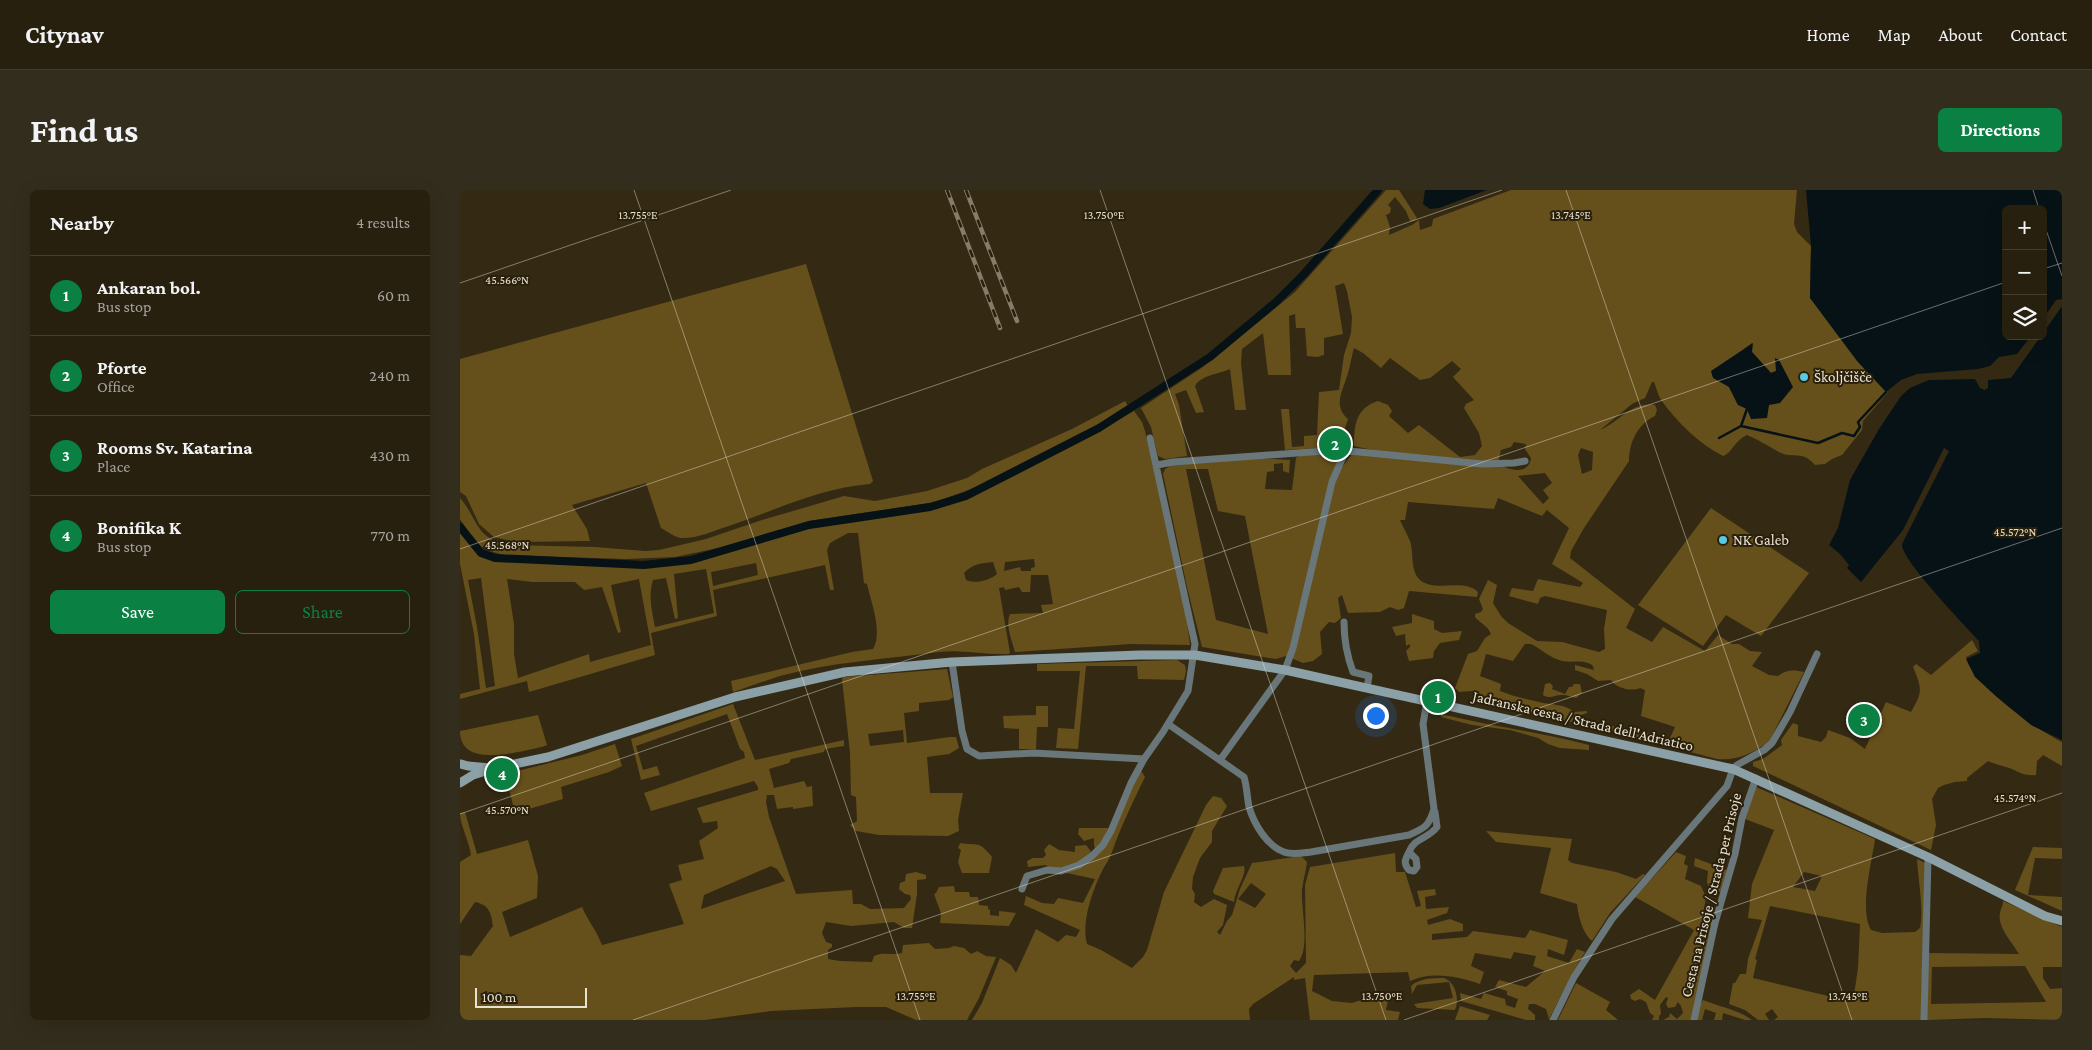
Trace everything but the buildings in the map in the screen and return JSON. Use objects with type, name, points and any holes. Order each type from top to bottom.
[{"type":"main road","name":"Jadranska cesta / Strada dell'Adriatico","points":[[495,768],[548,757],[735,697],[845,672],[952,662],[1122,655],[1195,655],[1285,670],[1733,769],[1928,857],[2045,916],[2062,921]]},
{"type":"main road","points":[[460,763],[468,766],[495,768]]},
{"type":"main road","points":[[460,763],[464,773],[460,783]]},
{"type":"main road","points":[[460,783],[473,775],[495,768]]},
{"type":"street","points":[[1022,889],[1026,876],[1046,870],[1061,871],[1079,865],[1103,845],[1144,759],[1188,691],[1196,644],[1150,438]]},
{"type":"street","points":[[1157,465],[1211,458],[1346,450],[1482,464],[1525,461]]},
{"type":"street","points":[[1220,760],[1285,670],[1332,482],[1346,450]]},
{"type":"street","points":[[1344,622],[1344,636],[1353,672],[1369,676],[1367,688]]},
{"type":"street","points":[[1553,1020],[1574,977],[1612,920],[1726,786],[1733,769],[1772,743],[1790,712],[1817,654]]},
{"type":"street","points":[[952,662],[962,731],[967,749],[979,756],[1033,753],[1144,759]]},
{"type":"street","points":[[1409,852],[1411,846],[1431,836],[1437,827],[1423,724],[1428,701]]},
{"type":"street","points":[[1168,724],[1244,777],[1248,789],[1248,805],[1254,822],[1271,843],[1283,852],[1311,852],[1408,835],[1422,830],[1431,821],[1434,809]]},
{"type":"street","name":"Cesta na Prisoje / Strada per Prisoje","points":[[1694,1020],[1715,923],[1735,854],[1742,818],[1756,778]]},
{"type":"street","points":[[1924,1020],[1928,857]]},
{"type":"shaded area","points":[[1386,190],[1399,190],[1417,218],[1414,221],[1410,221],[1406,211],[1395,197],[1388,205],[1391,208],[1390,213],[1386,215],[1390,227],[1389,235],[1419,220],[1420,230],[1432,226],[1433,219],[1511,190],[1797,190],[1794,224],[1797,232],[1811,246],[1810,298],[1888,392],[1863,421],[1862,430],[1842,455],[1825,464],[1815,465],[1806,457],[1784,454],[1747,435],[1739,440],[1723,456],[1697,439],[1681,424],[1661,400],[1654,382],[1652,382],[1645,398],[1632,404],[1600,430],[1632,409],[1639,406],[1655,405],[1657,410],[1655,416],[1649,419],[1636,434],[1629,454],[1629,461],[1584,528],[1571,551],[1570,558],[1635,609],[1626,628],[1652,642],[1663,627],[1705,651],[1718,635],[1732,644],[1739,644],[1750,651],[1762,652],[1752,666],[1769,675],[1778,676],[1784,672],[1791,671],[1804,672],[1769,742],[1745,755],[1731,759],[1717,759],[1634,737],[1482,703],[1480,694],[1471,691],[1459,692],[1455,688],[1468,654],[1477,651],[1485,638],[1491,634],[1475,617],[1475,614],[1483,609],[1479,599],[1488,580],[1497,585],[1493,603],[1501,616],[1508,623],[1537,641],[1562,642],[1599,652],[1605,649],[1604,629],[1607,610],[1545,596],[1540,598],[1538,604],[1509,596],[1512,588],[1533,591],[1538,579],[1580,587],[1583,583],[1552,564],[1569,528],[1547,510],[1542,516],[1498,498],[1494,509],[1408,502],[1405,520],[1400,520],[1410,541],[1414,571],[1419,579],[1432,585],[1457,585],[1472,588],[1478,592],[1477,597],[1409,591],[1404,608],[1398,610],[1390,607],[1380,612],[1348,613],[1342,595],[1338,598],[1341,618],[1335,623],[1329,622],[1320,632],[1322,654],[1313,661],[1303,663],[1286,656],[1276,659],[1202,647],[1163,474],[1165,469],[1173,464],[1256,458],[1290,460],[1289,473],[1283,471],[1283,463],[1274,464],[1274,471],[1267,472],[1265,489],[1292,490],[1296,458],[1299,456],[1332,453],[1338,455],[1343,466],[1352,454],[1381,452],[1354,446],[1358,418],[1365,408],[1378,401],[1388,405],[1392,411],[1389,416],[1408,433],[1419,425],[1460,457],[1475,455],[1482,446],[1479,433],[1464,408],[1466,404],[1474,400],[1453,377],[1461,369],[1452,361],[1430,378],[1420,380],[1390,358],[1381,368],[1354,348],[1340,400],[1341,410],[1348,419],[1341,440],[1325,441],[1319,448],[1285,450],[1281,409],[1289,409],[1292,447],[1304,446],[1304,436],[1317,435],[1319,392],[1339,390],[1344,355],[1351,333],[1352,317],[1344,283],[1335,286],[1343,334],[1324,338],[1324,355],[1317,357],[1307,356],[1305,328],[1296,328],[1295,314],[1289,316],[1291,375],[1268,375],[1263,333],[1242,349],[1241,363],[1246,410],[1235,410],[1230,369],[1201,379],[1195,386],[1204,412],[1196,413],[1186,390],[1175,394],[1179,405],[1187,456],[1165,459],[1158,456],[1151,427],[1141,408],[1203,367],[1295,292]],"holes":[[[1752,343],[1752,352],[1771,373],[1776,371],[1769,405],[1738,405],[1729,387],[1735,356]],[[1514,442],[1526,444],[1525,449],[1531,458],[1526,467],[1522,469],[1507,468],[1498,463],[1501,450],[1511,447]],[[1581,448],[1593,452],[1592,470],[1582,474],[1578,455]],[[1186,469],[1208,469],[1218,511],[1245,516],[1268,634],[1216,620]],[[1545,473],[1552,483],[1543,490],[1549,498],[1543,504],[1518,476]],[[1525,644],[1531,644],[1558,660],[1590,664],[1594,670],[1575,665],[1575,670],[1587,674],[1598,681],[1611,680],[1616,685],[1624,688],[1633,690],[1640,688],[1645,690],[1641,716],[1675,727],[1670,738],[1578,719],[1578,716],[1587,713],[1587,711],[1574,712],[1563,706],[1505,693],[1500,691],[1501,684],[1480,676],[1486,654],[1513,661]]]},
{"type":"shaded area","points":[[1425,190],[1487,190],[1439,208],[1430,209],[1423,204]]},
{"type":"shaded area","points":[[1806,190],[2062,190],[2062,299],[2056,300],[2047,313],[2047,205],[2002,205],[2002,340],[2028,340],[2017,354],[1999,357],[1990,366],[1978,369],[1917,374],[1901,380],[1886,392],[1857,361],[1810,298],[1811,246]]},
{"type":"shaded area","points":[[806,264],[873,481],[870,484],[851,486],[815,495],[710,533],[687,538],[681,538],[661,528],[646,483],[572,505],[587,529],[590,541],[516,542],[494,537],[479,524],[466,496],[460,492],[460,359]]},
{"type":"shaded area","points":[[2062,306],[2062,740],[2031,725],[1975,677],[1966,659],[1980,653],[1979,641],[1922,578],[1904,552],[1902,544],[1949,451],[1944,448],[1903,530],[1861,582],[1847,568],[1849,565],[1840,554],[1829,545],[1838,528],[1850,480],[1879,429],[1901,396],[1910,388],[1929,380],[1975,379],[1980,388],[1985,390],[1988,388],[1988,380],[2011,378],[2038,340],[2047,340],[2047,327]]},
{"type":"shaded area","points":[[1753,343],[1752,352],[1771,373],[1776,371],[1775,358],[1779,360],[1793,387],[1780,403],[1769,405],[1767,418],[1751,419],[1747,409],[1738,405],[1729,387],[1713,378],[1711,371]]},
{"type":"shaded area","points":[[1125,401],[1128,406],[1096,426],[976,487],[936,502],[809,521],[723,547],[675,557],[626,559],[504,555],[480,546],[460,519],[460,498],[483,532],[496,542],[506,545],[659,550],[706,539],[844,496],[875,501],[927,491],[967,478],[982,469],[1072,429]]},
{"type":"shaded area","points":[[1134,411],[1142,422],[1186,614],[1190,645],[1131,644],[1015,652],[1008,623],[1010,614],[1043,613],[1041,605],[1053,604],[1048,575],[1031,575],[1030,592],[1022,592],[1019,587],[1005,590],[1004,587],[999,588],[1010,653],[1008,654],[948,651],[839,664],[780,676],[733,692],[731,681],[852,652],[873,649],[876,642],[877,626],[867,584],[864,583],[858,533],[848,533],[830,543],[827,550],[834,590],[830,590],[825,565],[713,590],[717,616],[651,633],[655,655],[529,692],[527,681],[460,699],[460,694],[480,689],[474,634],[460,564],[460,530],[476,551],[486,557],[506,562],[625,566],[681,565],[812,527],[902,515],[955,503],[1066,449]],"holes":[[[1034,559],[1035,567],[1031,568],[1031,571],[1021,571],[1020,567],[1004,571],[1005,562]],[[993,562],[997,574],[982,581],[966,580],[964,573],[967,570]],[[756,563],[758,575],[713,586],[711,572]],[[706,569],[714,613],[655,627],[651,598],[653,580],[666,578],[675,619],[678,618],[674,574]],[[481,578],[495,686],[486,688],[468,580]],[[507,579],[532,582],[575,582],[584,590],[602,587],[618,633],[621,632],[611,585],[639,579],[651,645],[590,662],[589,654],[518,678],[514,654],[514,624]]]},
{"type":"shaded area","name":"NK Galeb","points":[[1711,508],[1809,573],[1761,636],[1726,615],[1703,646],[1638,605]]},
{"type":"shaded area","points":[[1412,614],[1434,621],[1434,629],[1442,633],[1462,631],[1459,640],[1440,643],[1434,651],[1433,658],[1409,661],[1406,651],[1410,644],[1406,646],[1405,634],[1396,636],[1392,627],[1412,623]]},
{"type":"shaded area","points":[[1972,640],[1978,651],[1966,657],[1971,669],[2007,706],[2062,742],[2062,766],[2043,755],[2037,761],[2036,775],[2029,775],[1988,761],[1967,778],[1967,781],[1955,782],[1938,788],[1932,799],[1936,825],[1931,850],[1753,766],[1753,762],[1763,759],[1782,745],[1781,740],[1793,723],[1798,725],[1798,736],[1821,742],[1826,737],[1828,730],[1850,738],[1865,749],[1886,702],[1911,712],[1918,699],[1920,690],[1913,667],[1916,664],[1931,675]]},
{"type":"shaded area","points":[[1177,660],[1185,665],[1184,680],[1138,679],[1137,666],[1086,666],[1078,749],[1056,748],[1058,728],[1074,729],[1080,671],[1037,671],[1037,664]]},
{"type":"shaded area","points":[[947,669],[953,697],[949,700],[919,703],[919,711],[904,713],[907,743],[956,737],[959,748],[949,754],[927,757],[930,793],[963,793],[958,820],[959,831],[948,836],[879,835],[856,831],[850,825],[857,821],[856,797],[851,795],[850,753],[842,679],[844,677]],"holes":[[[903,730],[904,742],[870,746],[868,734]]]},
{"type":"shaded area","points":[[1550,683],[1553,686],[1552,689],[1565,694],[1569,687],[1572,687],[1574,684],[1580,684],[1582,693],[1576,698],[1563,695],[1551,697],[1543,695],[1545,684]]},
{"type":"shaded area","points":[[733,704],[755,760],[844,740],[844,746],[825,749],[824,752],[791,759],[789,763],[769,769],[774,788],[804,781],[807,787],[812,786],[813,806],[777,809],[774,795],[767,795],[766,802],[769,817],[796,894],[852,890],[853,904],[861,904],[870,909],[904,908],[911,899],[910,895],[905,894],[899,889],[900,883],[905,881],[906,874],[916,872],[926,875],[926,879],[917,880],[912,928],[904,928],[894,922],[851,926],[826,922],[822,933],[826,942],[832,944],[832,947],[828,950],[828,959],[872,962],[874,956],[877,955],[902,953],[903,945],[929,943],[935,949],[954,946],[964,948],[971,954],[977,951],[986,956],[996,957],[979,998],[967,1020],[916,1020],[886,1007],[857,1007],[771,1011],[705,1020],[460,1020],[460,955],[471,956],[493,926],[486,907],[475,902],[460,924],[460,862],[471,855],[461,823],[460,813],[465,812],[477,854],[528,840],[538,876],[537,898],[502,912],[510,937],[582,907],[602,945],[684,924],[669,884],[682,880],[678,865],[704,859],[699,841],[718,828],[717,821],[703,823],[697,808],[758,790],[758,787],[754,781],[651,811],[644,793],[745,758],[744,752],[740,749],[727,714],[636,746],[643,770],[657,766],[660,775],[641,780],[631,739]],"holes":[[[771,866],[777,869],[785,881],[701,909],[704,895]]]},
{"type":"shaded area","points":[[1036,706],[1048,706],[1048,727],[1037,727],[1036,749],[1019,749],[1019,729],[1004,728],[1003,716],[1036,715]]},
{"type":"shaded area","points":[[1441,714],[1571,740],[1589,745],[1589,750],[1560,748],[1538,738],[1510,730],[1472,725],[1441,717]]},
{"type":"shaded area","points":[[538,715],[547,745],[542,747],[493,755],[470,751],[463,743],[460,731]]},
{"type":"shaded area","points":[[615,744],[622,766],[561,787],[563,799],[515,813],[508,785],[515,784],[513,772],[582,755]]},
{"type":"shaded area","points":[[1140,769],[1145,777],[1095,886],[1086,926],[1087,944],[1132,968],[1147,950],[1164,892],[1206,805],[1213,796],[1221,798],[1227,806],[1212,831],[1212,842],[1200,858],[1193,877],[1194,902],[1201,907],[1214,899],[1227,905],[1223,925],[1217,932],[1220,935],[1232,915],[1240,889],[1252,863],[1301,856],[1307,862],[1302,890],[1305,937],[1299,961],[1294,960],[1290,966],[1296,973],[1306,963],[1305,885],[1310,867],[1395,853],[1396,872],[1405,872],[1416,907],[1421,906],[1417,891],[1435,889],[1436,895],[1425,897],[1426,909],[1449,907],[1447,913],[1427,920],[1428,925],[1450,919],[1463,924],[1463,931],[1432,934],[1432,940],[1467,937],[1473,931],[1525,938],[1530,930],[1568,940],[1564,955],[1548,949],[1547,956],[1569,963],[1577,949],[1585,952],[1549,1019],[1546,1009],[1535,1004],[1529,1004],[1528,1009],[1535,1015],[1535,1020],[1526,1020],[1461,1001],[1460,993],[1481,999],[1484,993],[1505,999],[1506,1005],[1515,1008],[1518,999],[1507,995],[1507,991],[1495,987],[1499,980],[1526,987],[1545,971],[1533,966],[1536,956],[1514,952],[1511,959],[1475,953],[1471,966],[1484,972],[1480,984],[1436,975],[1410,981],[1408,972],[1314,975],[1312,991],[1332,1001],[1352,1003],[1390,991],[1386,1010],[1400,1012],[1398,1020],[1310,1020],[1305,978],[1294,980],[1294,977],[1253,1004],[1249,1009],[1250,1020],[972,1020],[982,1003],[1000,958],[1011,965],[1016,973],[1036,929],[1058,942],[1066,935],[1076,937],[1080,930],[1024,905],[1026,896],[1042,903],[1054,904],[1058,898],[1083,903],[1095,879],[1062,872],[1070,871],[1109,840]],"holes":[[[1251,883],[1266,894],[1255,908],[1238,899]]]},
{"type":"shaded area","points":[[1756,787],[1875,839],[1867,885],[1866,910],[1871,930],[1882,933],[1915,932],[1920,928],[1921,904],[1917,859],[1925,863],[1921,1020],[1774,1020],[1778,1017],[1772,1009],[1765,1014],[1769,1020],[1758,1020],[1745,1010],[1729,1004],[1733,983],[1735,983],[1740,974],[1746,974],[1748,959],[1762,920],[1748,918],[1752,884],[1774,830],[1745,819]],"holes":[[[1804,872],[1822,876],[1815,891],[1793,887]],[[1770,906],[1860,924],[1858,968],[1853,1002],[1753,978],[1757,960],[1755,959]]]},
{"type":"shaded area","points":[[1079,828],[1108,828],[1107,835],[1096,849],[1094,838],[1084,841],[1078,834]]},
{"type":"shaded area","points":[[1486,831],[1572,839],[1568,860],[1572,863],[1616,872],[1636,879],[1643,874],[1645,875],[1610,913],[1592,941],[1586,934],[1578,914],[1577,904],[1540,893],[1551,848],[1496,842]]},
{"type":"shaded area","points":[[960,843],[978,845],[984,848],[992,857],[989,873],[962,873],[958,862],[961,850],[958,848]]},
{"type":"shaded area","points":[[1049,844],[1059,850],[1075,852],[1075,846],[1086,845],[1092,853],[1078,862],[1062,868],[1051,869],[1046,865],[1028,867],[1027,861],[1033,858],[1043,858],[1046,855],[1044,850]]},
{"type":"shaded area","points":[[2033,847],[2062,848],[2062,859],[2035,858],[2028,895],[2062,897],[2062,911],[2015,890]]},
{"type":"shaded area","points":[[1676,852],[1686,856],[1684,864],[1688,866],[1685,879],[1701,886],[1706,897],[1703,914],[1713,921],[1691,1020],[1663,1020],[1669,1017],[1670,1013],[1677,1019],[1683,1013],[1678,1002],[1675,1007],[1668,1008],[1666,1004],[1668,998],[1666,997],[1660,1005],[1661,1014],[1659,1020],[1652,1020],[1654,1016],[1650,1013],[1646,1002],[1640,999],[1635,1001],[1631,999],[1630,995],[1639,989],[1655,1000],[1694,930],[1635,897]]},
{"type":"shaded area","points":[[1695,858],[1727,870],[1721,892],[1709,888],[1707,882],[1708,871],[1694,866]]},
{"type":"shaded area","points":[[1244,866],[1244,874],[1234,902],[1214,894],[1213,891],[1223,868]]},
{"type":"shaded area","points":[[954,886],[955,892],[969,892],[970,897],[978,897],[979,905],[988,906],[990,915],[999,916],[999,911],[1016,913],[1009,926],[940,923],[941,913],[934,894],[939,887]]},
{"type":"shaded area","points":[[2003,901],[2062,927],[2062,967],[2043,967],[2043,978],[2050,989],[2062,988],[2062,1020],[1984,1018],[1927,1020],[1928,953],[2019,954],[2001,924],[2000,913]],"holes":[[[2025,966],[2046,1002],[1931,1004],[1932,967]]]},
{"type":"shaded area","points":[[1444,978],[1451,983],[1456,991],[1455,1010],[1417,1008],[1414,1004],[1453,998],[1449,982],[1417,985],[1412,994],[1411,986],[1418,981]]},
{"type":"shaded area","points":[[1576,983],[1610,1002],[1606,1010],[1618,1020],[1558,1020]]},
{"type":"shaded area","points":[[1703,1000],[1734,1011],[1752,1020],[1745,1020],[1723,1013],[1722,1020],[1714,1020],[1716,1013],[1705,1009],[1702,1020],[1696,1020]]},
{"type":"shaded area","points":[[1460,1006],[1490,1015],[1487,1020],[1455,1020]]},
{"type":"waterway","points":[[460,527],[481,553],[495,558],[644,565],[691,560],[809,525],[930,507],[966,496],[1099,428],[1210,357],[1277,301],[1304,274],[1378,190]]},
{"type":"waterway","points":[[1719,438],[1741,426],[1818,443],[1842,433],[1854,436],[1860,427],[1858,422],[1886,392]]},
{"type":"waterway","points":[[1741,426],[1747,409]]},
{"type":"railway","points":[[947,190],[1000,328]]},
{"type":"railway","points":[[966,190],[1017,321]]},
{"type":"place","name":"Školjčišče","points":[[1804,377]]},
{"type":"place","name":"Pforte","points":[[1335,444]]},
{"type":"place","name":"NK Galeb","points":[[1723,540]]},
{"type":"place","name":"Ankaran bol.","points":[[1438,697]]},
{"type":"place","name":"Rooms Sv. Katarina","points":[[1864,720]]},
{"type":"place","name":"Bonifika K","points":[[502,774]]}]
